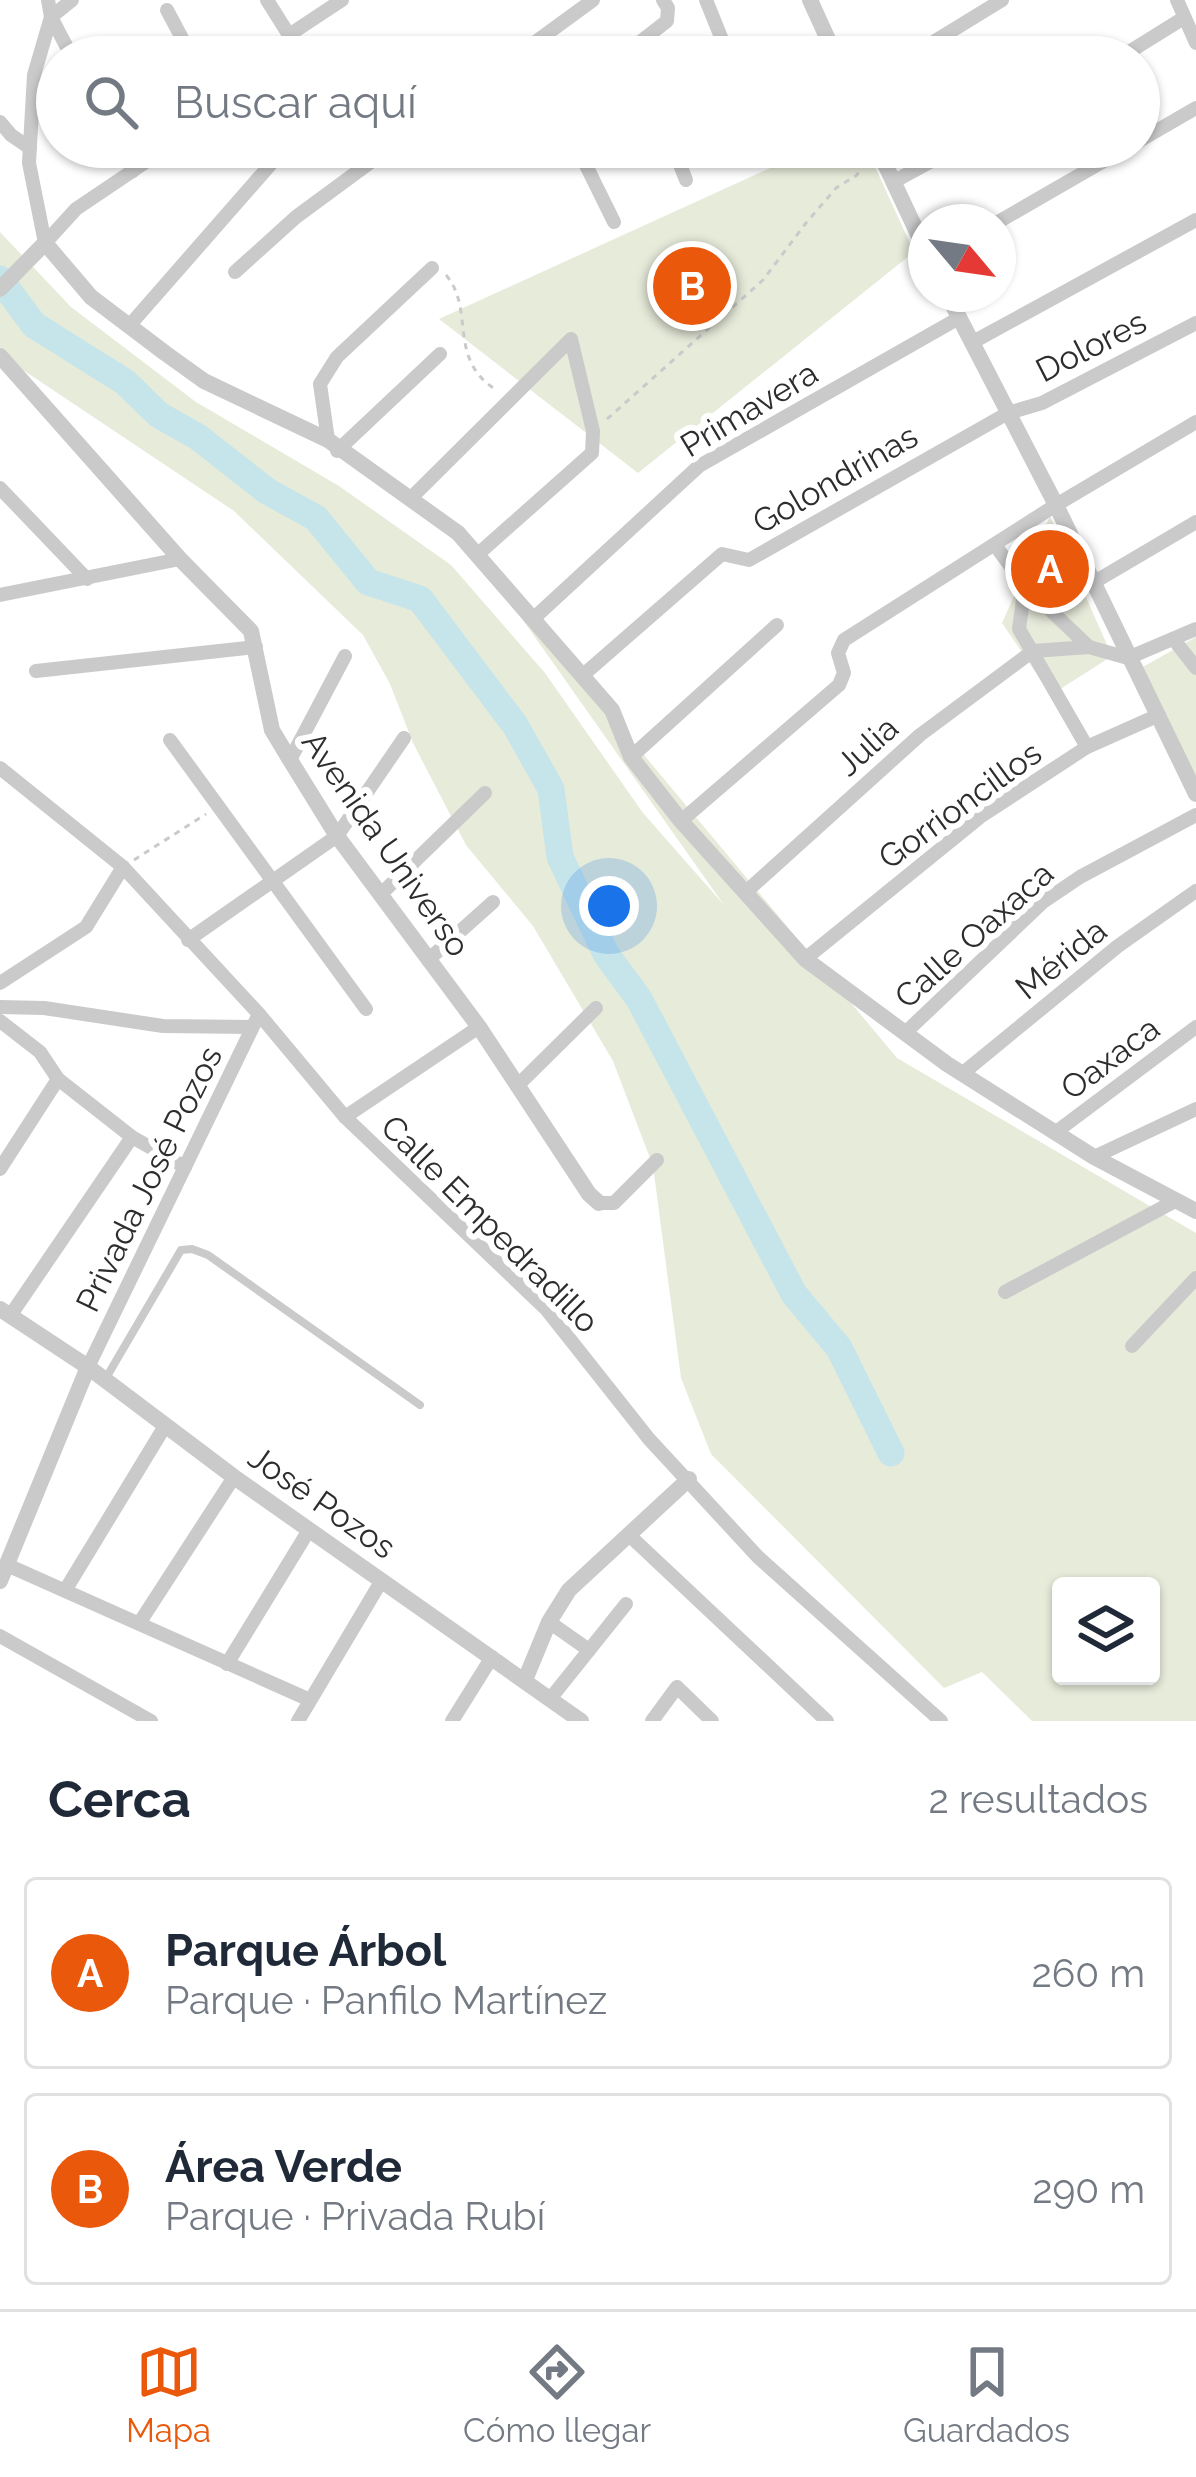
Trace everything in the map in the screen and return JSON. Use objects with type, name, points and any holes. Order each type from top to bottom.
[{"type":"street","points":[[48,0],[61,36]]},
{"type":"street","points":[[45,36],[51,17],[72,0]]},
{"type":"street","points":[[267,0],[289,35],[342,0]]},
{"type":"street","points":[[544,36],[593,0]]},
{"type":"street","points":[[648,36],[666,10],[688,0]]},
{"type":"street","points":[[706,0],[721,36]]},
{"type":"street","points":[[943,36],[1002,0]]},
{"type":"street","points":[[1177,0],[1196,43]]},
{"type":"street","points":[[815,2],[828,36]]},
{"type":"street","points":[[166,10],[180,36]]},
{"type":"street","points":[[1155,36],[1182,19]]},
{"type":"street","points":[[36,68],[29,163],[44,243],[91,297],[204,381],[332,445],[458,533],[612,710],[632,757],[681,821],[805,959],[963,1073],[1094,1156],[1196,1211]]},
{"type":"street","points":[[1160,129],[1196,108]]},
{"type":"street","points":[[0,122],[30,148]]},
{"type":"street","points":[[0,289],[76,209],[137,168]]},
{"type":"street","points":[[129,326],[259,168]]},
{"type":"street","points":[[236,272],[296,217],[363,168]]},
{"type":"street","points":[[586,168],[614,222]]},
{"type":"street","points":[[681,168],[686,180]]},
{"type":"street","points":[[885,168],[908,213]]},
{"type":"street","points":[[893,182],[919,168]]},
{"type":"street","points":[[1016,212],[1092,168]]},
{"type":"street","points":[[973,341],[1196,220]]},
{"type":"street","points":[[332,445],[320,384],[337,357],[432,268]]},
{"type":"street","points":[[956,312],[1196,794]]},
{"type":"street","name":"Primavera","points":[[533,620],[699,466],[959,318]]},
{"type":"street","name":"Dolores","points":[[1008,412],[1042,403],[1196,323]]},
{"type":"street","points":[[411,498],[572,338],[593,431],[592,453],[477,555]]},
{"type":"street","points":[[332,445],[440,354]]},
{"type":"street","name":"Avenida Universo","points":[[0,356],[180,559],[251,631],[272,730],[290,760],[337,836],[479,1027],[599,1203]]},
{"type":"street","name":"Golondrinas","points":[[582,676],[722,554],[749,560],[1008,412]]},
{"type":"street","points":[[681,821],[838,685],[844,673],[838,653],[844,640],[1196,422]]},
{"type":"street","points":[[0,488],[87,579]]},
{"type":"street","points":[[1091,584],[1196,522]]},
{"type":"street","points":[[994,545],[1025,586],[1089,647]]},
{"type":"street","points":[[2,592],[180,559]]},
{"type":"street","points":[[1025,586],[1018,628],[1088,747]]},
{"type":"street","points":[[632,757],[778,625]]},
{"type":"street","points":[[1033,651],[1089,647],[1128,658],[1196,629]]},
{"type":"street","points":[[1175,641],[1196,668]]},
{"type":"street","points":[[36,671],[256,647]]},
{"type":"street","name":"Julia","points":[[746,891],[920,735],[1033,651]]},
{"type":"street","points":[[290,760],[345,656]]},
{"type":"street","name":"Gorrioncillos","points":[[805,959],[980,817],[1088,747],[1159,716]]},
{"type":"street","points":[[188,940],[337,836],[404,738]]},
{"type":"street","points":[[170,740],[366,1009]]},
{"type":"street","name":"Calle Empedradillo","points":[[0,768],[123,867],[345,1117],[546,1309],[649,1439],[758,1557],[941,1721]]},
{"type":"street","points":[[380,895],[485,793]]},
{"type":"street","name":"Calle Oaxaca","points":[[905,1033],[1043,902],[1196,815]]},
{"type":"street","points":[[0,983],[86,927],[123,867]]},
{"type":"street","name":"Mérida","points":[[963,1073],[1118,946],[1196,891]]},
{"type":"street","points":[[428,960],[493,902]]},
{"type":"street","points":[[0,1007],[44,1008],[163,1026],[255,1021]]},
{"type":"street","points":[[517,1086],[596,1008]]},
{"type":"street","points":[[0,1021],[40,1052],[58,1079],[132,1137],[185,1168]]},
{"type":"street","name":"Privada José Pozos","points":[[88,1367],[255,1021]]},
{"type":"street","points":[[345,1117],[479,1027]]},
{"type":"street","name":"Oaxaca","points":[[1057,1132],[1196,1027]]},
{"type":"street","points":[[0,1169],[58,1079]]},
{"type":"street","points":[[1094,1156],[1196,1109]]},
{"type":"street","points":[[5,1313],[132,1137]]},
{"type":"street","points":[[599,1203],[614,1203],[657,1160]]},
{"type":"street","points":[[1005,1292],[1174,1201]]},
{"type":"street","points":[[1132,1346],[1196,1279]]},
{"type":"street","name":"José Pozos","points":[[5,1313],[105,1379],[234,1477],[575,1719]]},
{"type":"street","points":[[88,1367],[3,1573],[66,1589],[310,1700]]},
{"type":"street","points":[[66,1589],[165,1426]]},
{"type":"street","points":[[140,1622],[234,1477]]},
{"type":"street","points":[[525,1680],[549,1622],[569,1590],[688,1479]]},
{"type":"street","points":[[227,1664],[309,1529]]},
{"type":"street","points":[[630,1536],[827,1721]]},
{"type":"street","points":[[298,1721],[382,1580]]},
{"type":"street","points":[[550,1699],[626,1604]]},
{"type":"street","points":[[549,1622],[589,1650]]},
{"type":"street","points":[[0,1636],[151,1721]]},
{"type":"street","points":[[452,1721],[492,1657]]},
{"type":"street","points":[[652,1721],[676,1687],[712,1721]]},
{"type":"lane","points":[[105,1379],[181,1250],[192,1249],[208,1255],[420,1405]]},
{"type":"path","points":[[593,431],[764,280],[836,188],[861,168]]},
{"type":"path","points":[[432,268],[449,277],[459,296],[463,346],[484,383],[510,398]]},
{"type":"path","points":[[123,867],[218,806]]},
{"type":"green space","points":[[770,168],[876,168],[908,239],[908,257],[638,473],[439,319]]},
{"type":"green space","points":[[0,232],[71,307],[196,402],[339,486],[451,565],[545,673],[643,813],[724,905],[477,555],[897,1058],[1196,1233],[1196,1721],[1032,1721],[982,1672],[944,1688],[711,1454],[681,1378],[653,1166],[613,1061],[533,926],[466,845],[363,635],[234,511],[8,360],[0,347]]},
{"type":"green space","points":[[1050,516],[1112,656],[1051,695],[1002,623]]},
{"type":"green space","points":[[1196,637],[1196,784],[1141,668]]},
{"type":"waterway","points":[[0,279],[34,325],[125,382],[159,415],[198,437],[267,491],[316,518],[368,582],[420,599],[515,725],[551,789],[560,857],[606,954],[639,999],[794,1294],[839,1348],[891,1453]]},
{"type":"place","name":"Área Verde","points":[[692,286]]},
{"type":"place","name":"Parque Árbol","points":[[1050,569]]}]
